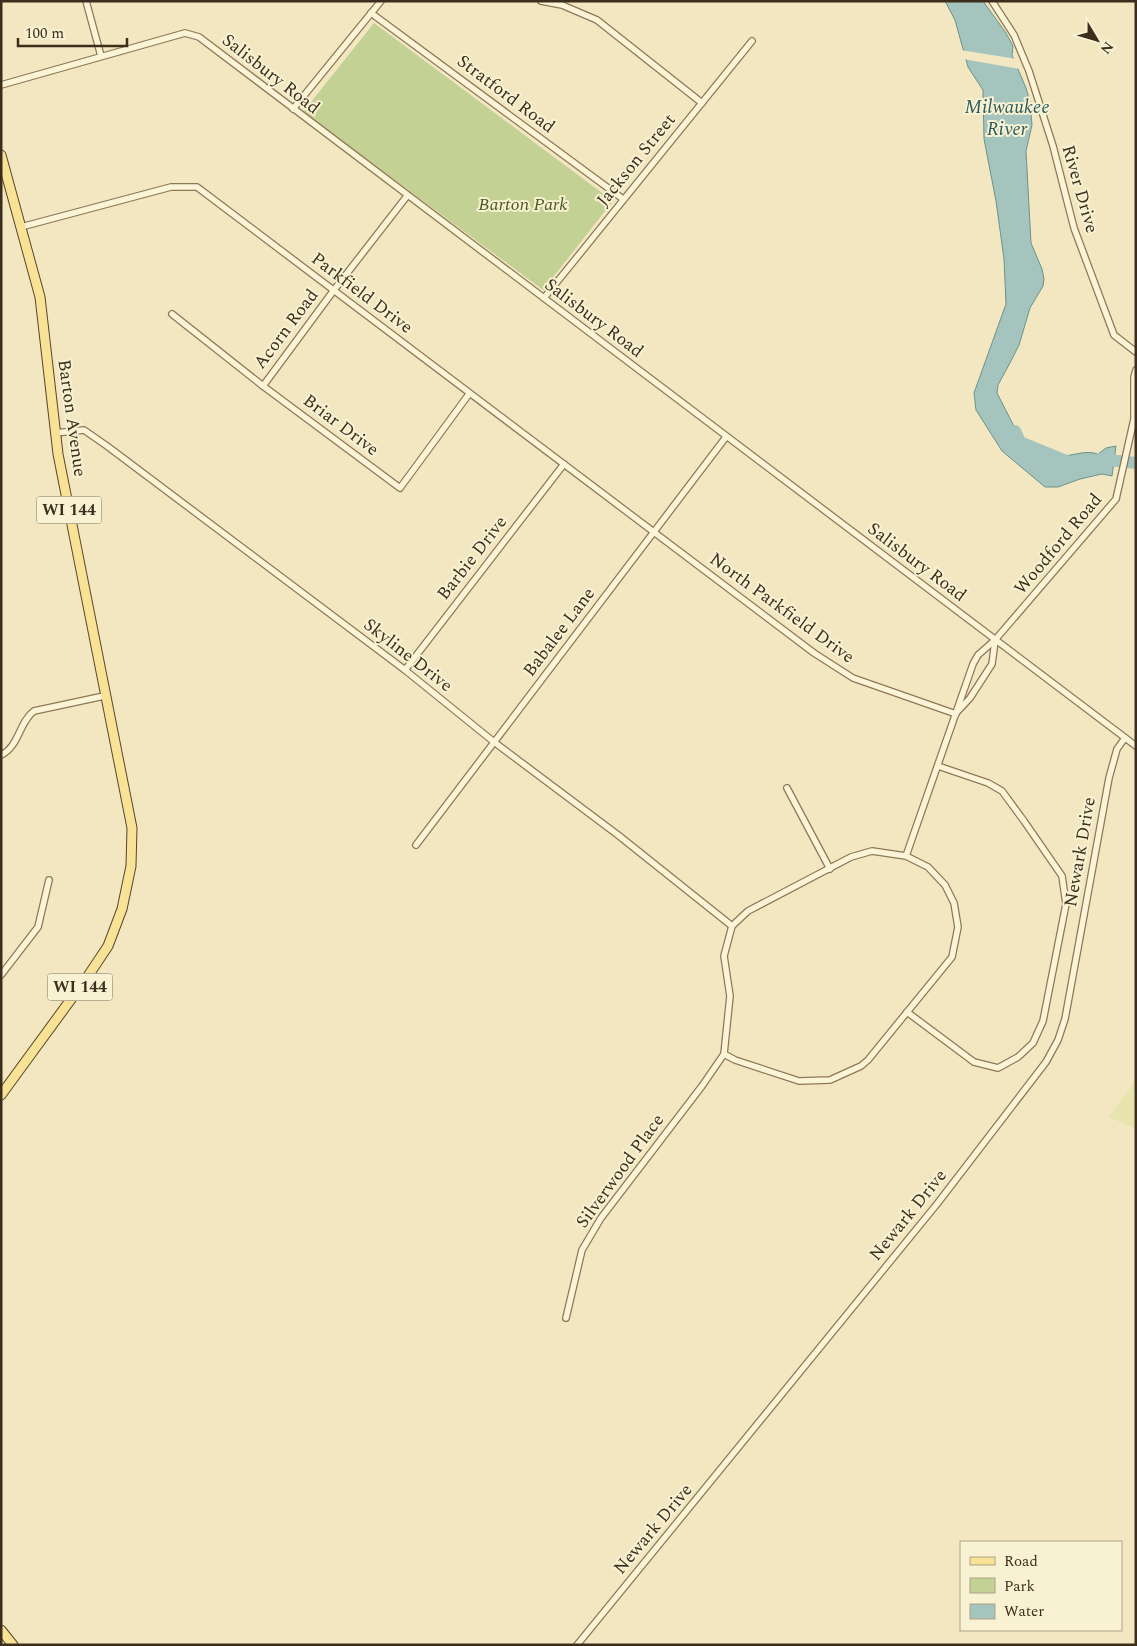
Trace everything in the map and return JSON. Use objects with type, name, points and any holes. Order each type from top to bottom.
[{"type":"main road","name":"Barton Avenue","points":[[1,155],[41,304],[49,390],[58,454],[104,696],[132,828],[131,866],[122,909],[108,946],[1,1095]]},
{"type":"main road","points":[[1,1630],[13,1645]]},
{"type":"street","points":[[86,1],[101,56]]},
{"type":"street","points":[[293,109],[382,1]]},
{"type":"street","points":[[541,1],[562,5],[597,20],[702,104]]},
{"type":"street","name":"River Drive","points":[[992,1],[1014,34],[1028,71],[1052,146],[1074,228],[1114,336],[1136,352]]},
{"type":"street","name":"Stratford Road","points":[[371,12],[623,199]]},
{"type":"street","name":"Salisbury Road","points":[[1,85],[185,33],[199,38],[1136,746]]},
{"type":"street","name":"Jackson Street","points":[[544,298],[752,41]]},
{"type":"street","name":"Parkfield Drive","points":[[21,227],[171,187],[197,187],[654,532]]},
{"type":"street","name":"Acorn Road","points":[[263,386],[334,290],[408,196]]},
{"type":"street","name":"Briar Drive","points":[[172,314],[263,386],[400,488],[469,394]]},
{"type":"street","name":"Woodford Road","points":[[906,856],[973,664],[978,655],[995,640],[1116,498],[1134,419],[1134,377],[1136,370]]},
{"type":"street","name":"Skyline Drive","points":[[55,433],[84,430],[107,446],[405,670],[494,742],[618,834],[732,926]]},
{"type":"street","name":"Babalee Lane","points":[[416,846],[726,437]]},
{"type":"street","name":"Barbie Drive","points":[[405,670],[564,464]]},
{"type":"street","name":"North Parkfield Drive","points":[[654,532],[814,653],[853,678],[956,714]]},
{"type":"street","name":"Woodford Road","points":[[956,714],[970,698],[992,664],[995,640]]},
{"type":"street","points":[[1,755],[8,752],[26,717],[34,711],[104,696]]},
{"type":"street","name":"Newark Drive","points":[[577,1645],[938,1204],[1046,1062],[1058,1040],[1065,1019],[1109,778],[1118,749],[1125,738]]},
{"type":"street","points":[[907,1012],[974,1062],[998,1068],[1018,1057],[1033,1043],[1043,1022],[1066,904],[1062,876],[1002,791],[988,783],[938,766]]},
{"type":"street","points":[[787,788],[830,869]]},
{"type":"street","points":[[872,851],[906,856],[928,867],[945,885],[954,903],[958,927],[952,957],[861,1066],[830,1080],[799,1081],[735,1060],[724,1054],[730,996],[724,956],[732,926],[748,911],[830,869],[851,857],[872,851]]},
{"type":"street","points":[[1,975],[38,928],[49,880]]},
{"type":"street","name":"Silverwood Place","points":[[566,1318],[582,1250],[601,1218],[702,1086],[724,1054]]},
{"type":"shaded area","points":[[1136,1081],[1136,1129],[1109,1117]]},
{"type":"green space","name":"Barton Park","points":[[374,23],[613,201],[543,290],[303,112]]},
{"type":"water","name":"Milwaukee River","points":[[945,1],[983,1],[1013,46],[1012,55],[1030,102],[1032,125],[1026,151],[1031,243],[1042,269],[1044,279],[1043,286],[1030,308],[1019,345],[998,385],[997,393],[1020,438],[1029,450],[1040,455],[1059,456],[1085,453],[1098,454],[1106,448],[1116,446],[1112,476],[1102,474],[1058,487],[1045,487],[1002,451],[976,410],[974,393],[1006,304],[1004,259],[996,201],[984,139],[983,90],[968,67],[955,20]]},
{"type":"pier","points":[[960,50],[1017,59],[1020,69],[963,59]]},
{"type":"waterway","name":"Milwaukee River","points":[[1015,431],[1020,442],[1069,462]]},
{"type":"waterway","name":"Milwaukee River","points":[[1099,459],[1136,463]]}]
